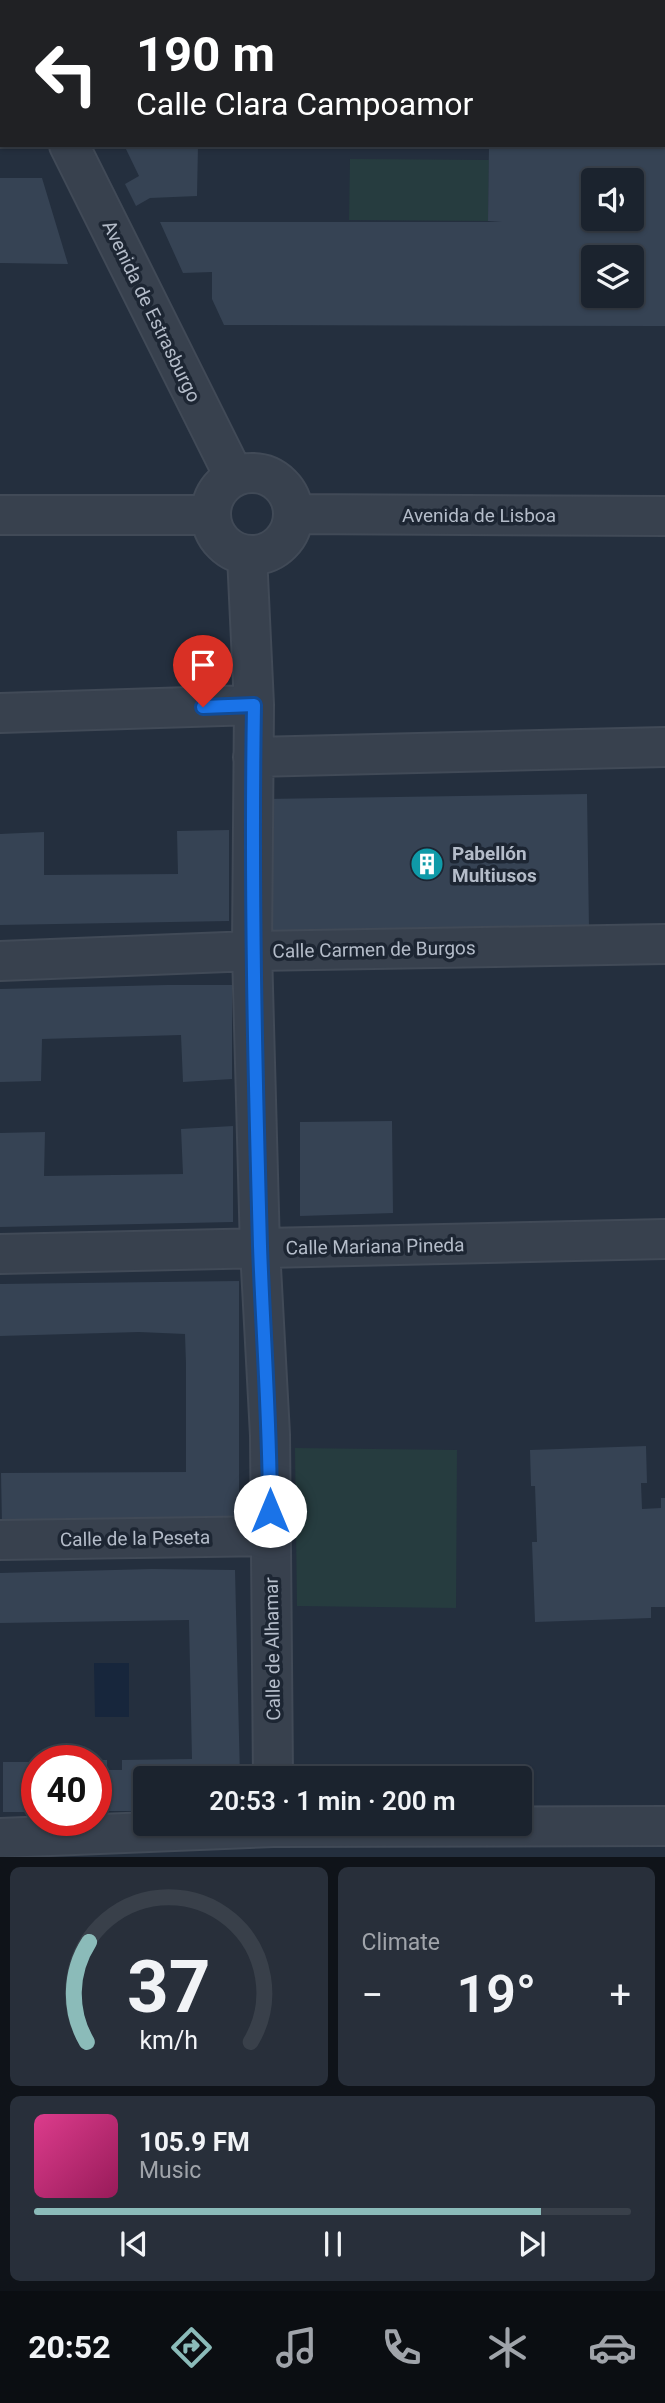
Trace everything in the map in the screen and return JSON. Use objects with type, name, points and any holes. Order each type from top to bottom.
[{"type":"street","name":"Avenida de Estrasburgo","points":[[70,147],[234,477]]},
{"type":"street","points":[[248,473],[261,473],[284,488],[291,500],[293,514],[291,528],[284,540],[274,549],[261,554],[247,555],[226,546],[212,527],[211,515],[216,492],[234,477],[248,473]]},
{"type":"street","name":"Avenida de Lisboa","points":[[293,514],[665,516]]},
{"type":"street","points":[[0,515],[211,515]]},
{"type":"street","name":"Calle de Alhamar","points":[[247,555],[254,705],[252,951],[260,1249],[270,1435],[273,1766]]},
{"type":"street","points":[[0,713],[254,705]]},
{"type":"street","points":[[253,757],[665,747]]},
{"type":"street","name":"Calle Carmen de Burgos","points":[[0,961],[252,951],[665,944]]},
{"type":"street","name":"Calle Mariana Pineda","points":[[0,1254],[665,1239]]},
{"type":"street","name":"Calle de la Peseta","points":[[0,1540],[270,1536]]},
{"type":"street","points":[[0,1838],[273,1836],[422,1841],[561,1841],[665,1826]]},
{"type":"green space","points":[[350,159],[489,160],[488,221],[349,220]]},
{"type":"green space","points":[[295,1448],[457,1450],[456,1608],[297,1606]]},
{"type":"water","points":[[94,1663],[129,1663],[129,1717],[95,1717]]},
{"type":"building","points":[[125,147],[198,147],[197,196],[150,198],[136,206],[125,184],[139,176]]},
{"type":"building","points":[[489,147],[665,147],[665,326],[224,325],[212,299],[212,272],[183,273],[160,222],[502,222],[488,221]]},
{"type":"building","points":[[0,178],[42,178],[68,264],[0,263]]},
{"type":"building","name":"Pabellón Multiusos","points":[[587,794],[589,929],[267,933],[265,799]]},
{"type":"building","points":[[229,830],[229,921],[0,925],[0,834],[44,832],[44,875],[178,874],[177,831]]},
{"type":"building","points":[[232,985],[232,1079],[183,1082],[181,1035],[42,1039],[41,1081],[0,1082],[0,989]]},
{"type":"building","points":[[392,1121],[393,1213],[300,1216],[300,1122]]},
{"type":"building","points":[[233,1126],[233,1222],[0,1227],[0,1133],[45,1132],[44,1176],[183,1174],[181,1129]]},
{"type":"building","points":[[239,1281],[239,1521],[2,1525],[1,1473],[186,1472],[186,1364],[185,1334],[139,1332],[0,1336],[0,1284]]},
{"type":"building","points":[[646,1446],[647,1483],[641,1483],[642,1509],[661,1508],[661,1498],[665,1498],[665,1607],[651,1607],[651,1618],[535,1622],[532,1542],[537,1542],[535,1486],[531,1486],[530,1450]]},
{"type":"building","points":[[235,1570],[240,1766],[133,1766],[133,1811],[112,1811],[112,1770],[122,1770],[122,1760],[192,1759],[189,1620],[0,1623],[0,1573]]},
{"type":"building","points":[[3,1762],[21,1762],[21,1812],[3,1812]]},
{"type":"place","name":"Pabellón Multiusos","points":[[427,864]]},
{"type":"route","points":[[203,707],[254,705],[252,951],[260,1249],[270,1435],[270,1511]]}]
